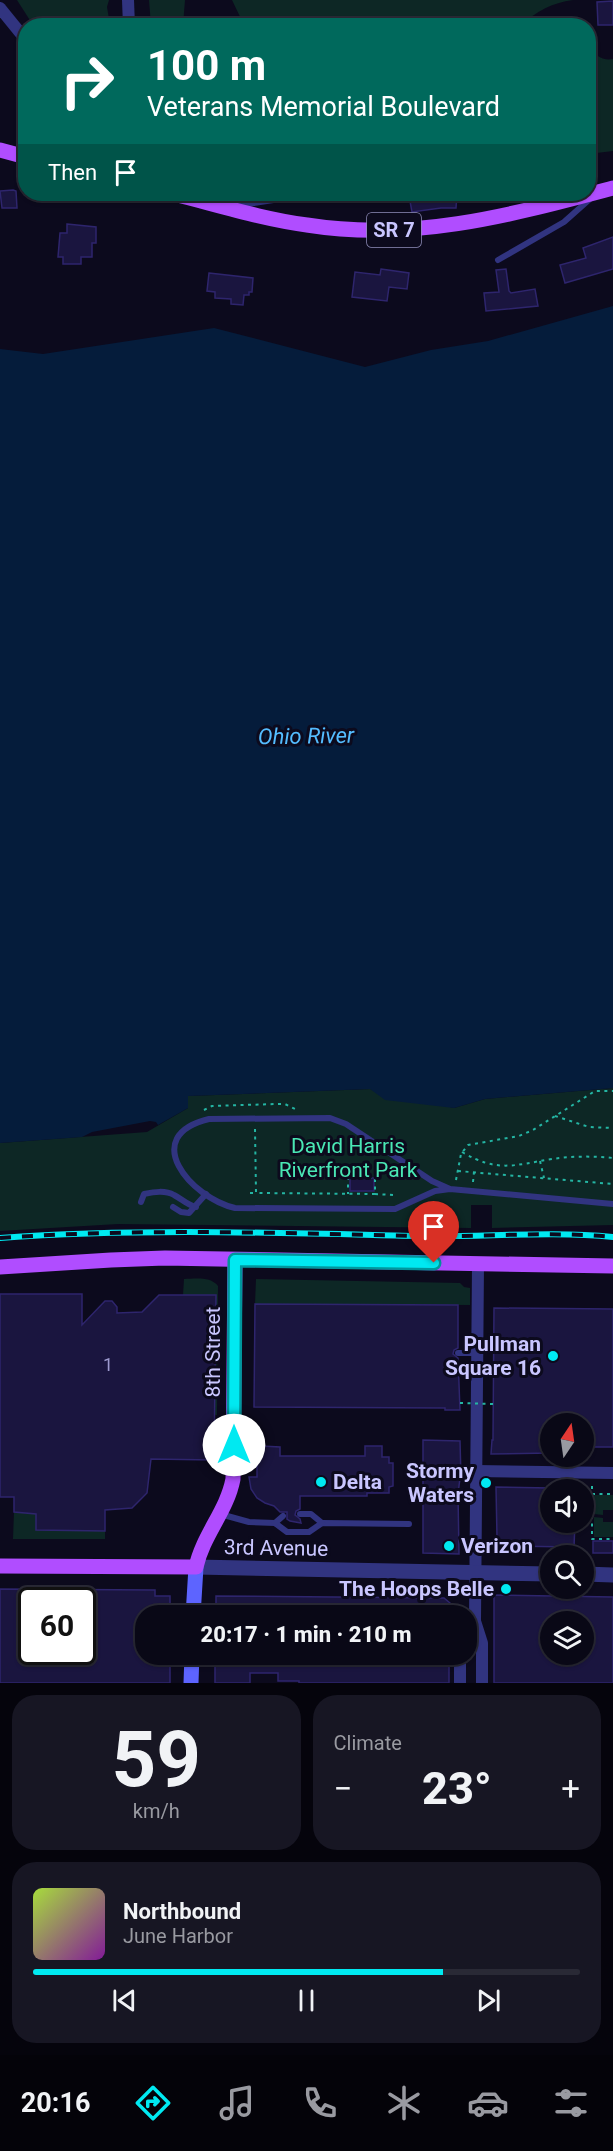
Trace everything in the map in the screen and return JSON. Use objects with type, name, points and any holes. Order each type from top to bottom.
[{"type":"main road","points":[[0,150],[18,155]]},
{"type":"main road","name":"SR 7","points":[[202,201],[319,227],[365,230],[422,229],[496,218],[563,201]]},
{"type":"main road","points":[[0,1267],[138,1258],[613,1266]]},
{"type":"main road","name":"8th Street","points":[[194,1605],[196,1567],[203,1545],[228,1497],[233,1479],[235,1260]]},
{"type":"main road","name":"3rd Avenue","points":[[0,1566],[196,1567]]},
{"type":"main road","points":[[191,1683],[192,1665]]},
{"type":"street","points":[[128,0],[129,18]]},
{"type":"street","points":[[0,8],[18,30]]},
{"type":"street","points":[[234,209],[247,201]]},
{"type":"street","points":[[475,1605],[478,1264]]},
{"type":"street","points":[[476,1471],[613,1473]]},
{"type":"street","name":"3rd Avenue","points":[[196,1567],[540,1574]]},
{"type":"street","points":[[594,1574],[613,1575]]},
{"type":"street","points":[[477,1628],[482,1643],[482,1683]]},
{"type":"street","points":[[460,1665],[460,1683]]},
{"type":"lane","points":[[498,260],[564,222],[592,201]]},
{"type":"lane","points":[[453,1186],[435,1191],[395,1209],[235,1208],[206,1194],[182,1171],[175,1161],[173,1149],[178,1136],[198,1121],[221,1118],[330,1118],[338,1120],[432,1181],[453,1186],[613,1204]]},
{"type":"lane","points":[[141,1202],[144,1194],[163,1192],[173,1194],[196,1207]]},
{"type":"lane","points":[[173,1207],[189,1213],[206,1194]]},
{"type":"lane","points":[[458,1353],[477,1353]]},
{"type":"lane","points":[[220,1514],[249,1522],[275,1523],[287,1532],[309,1532],[322,1523],[409,1524]]},
{"type":"lane","points":[[300,1514],[311,1514],[322,1523]]},
{"type":"lane","points":[[275,1523],[283,1516]]},
{"type":"path","points":[[453,1186],[462,1152],[468,1146],[519,1136],[595,1091],[613,1091]]},
{"type":"path","points":[[555,1116],[589,1127],[613,1128]]},
{"type":"path","points":[[255,1137],[256,1193]]},
{"type":"path","points":[[462,1152],[479,1162],[509,1167],[583,1156],[613,1158]]},
{"type":"path","points":[[540,1161],[544,1179]]},
{"type":"path","points":[[458,1171],[613,1184]]},
{"type":"path","points":[[348,1194],[348,1178],[375,1178],[375,1194]]},
{"type":"path","points":[[250,1192],[393,1194]]},
{"type":"path","points":[[460,1403],[493,1404]]},
{"type":"path","points":[[594,1494],[613,1494]]},
{"type":"path","points":[[592,1533],[592,1539],[613,1539]]},
{"type":"green space","points":[[17,0],[109,0],[107,7],[109,18],[29,18]]},
{"type":"green space","points":[[149,0],[185,0],[184,18],[150,18]]},
{"type":"green space","points":[[232,0],[573,0],[545,8],[530,18],[241,18]]},
{"type":"green space","points":[[596,55],[605,59],[613,59],[613,151],[596,153]]},
{"type":"green space","name":"David Harris Riverfront Park","points":[[613,1088],[613,1225],[492,1228],[492,1205],[471,1205],[471,1228],[118,1224],[0,1231],[0,1143],[147,1132],[188,1108],[188,1096],[370,1089],[454,1108],[485,1099]]},
{"type":"green space","points":[[184,1279],[207,1279],[218,1286],[217,1415],[215,1415],[216,1295],[183,1295]]},
{"type":"green space","points":[[256,1279],[460,1283],[470,1288],[470,1305],[255,1304]]},
{"type":"green space","points":[[594,1495],[613,1495],[613,1510],[603,1510],[603,1515],[594,1514]]},
{"type":"green space","points":[[14,1512],[36,1514],[36,1530],[105,1531],[105,1539],[13,1539]]},
{"type":"green space","points":[[594,1517],[603,1518],[603,1522],[613,1522],[613,1537],[594,1537]]},
{"type":"water","name":"Ohio River","points":[[613,306],[613,1088],[485,1099],[454,1108],[385,1100],[370,1089],[188,1096],[188,1108],[158,1125],[150,1121],[92,1132],[82,1137],[0,1143],[0,349],[43,354],[214,328],[365,367],[431,350],[488,341]]},
{"type":"building","points":[[613,1],[613,25],[598,25],[597,2]]},
{"type":"building","points":[[0,191],[16,191],[17,208],[2,208]]},
{"type":"building","points":[[410,201],[456,201],[456,208],[412,212]]},
{"type":"building","points":[[67,224],[96,227],[96,243],[92,243],[92,257],[81,257],[81,264],[63,264],[63,257],[58,257],[60,233],[67,233]]},
{"type":"building","points":[[613,237],[613,269],[565,283],[560,265],[586,258],[583,248]]},
{"type":"building","points":[[381,269],[409,273],[407,289],[389,287],[387,301],[352,297],[355,272],[380,275]]},
{"type":"building","points":[[506,269],[509,291],[511,293],[535,289],[538,306],[486,311],[484,293],[499,292],[496,270]]},
{"type":"building","points":[[209,273],[253,278],[252,292],[244,295],[243,305],[231,304],[231,299],[215,298],[215,292],[207,291]]},
{"type":"building","points":[[350,1178],[374,1178],[374,1191],[350,1191]]},
{"type":"building","points":[[0,1294],[82,1294],[82,1325],[105,1301],[112,1301],[117,1307],[117,1313],[142,1312],[159,1295],[216,1295],[214,1460],[151,1459],[147,1493],[132,1508],[105,1510],[105,1531],[36,1530],[36,1514],[14,1512],[14,1497],[0,1497]]},
{"type":"building","points":[[255,1304],[458,1305],[458,1348],[453,1354],[458,1358],[460,1410],[254,1407]]},
{"type":"building","name":"Pullman Square 16","points":[[494,1308],[613,1309],[613,1447],[594,1447],[594,1413],[540,1413],[540,1453],[491,1454]]},
{"type":"building","points":[[423,1440],[460,1441],[459,1554],[423,1553]]},
{"type":"building","name":"Delta","points":[[261,1446],[280,1447],[280,1456],[365,1456],[365,1446],[382,1446],[382,1457],[389,1457],[389,1463],[393,1463],[393,1486],[389,1487],[389,1493],[367,1493],[367,1496],[300,1496],[300,1509],[295,1515],[301,1523],[290,1521],[287,1519],[287,1512],[280,1512],[274,1506],[257,1498],[251,1489],[249,1477],[257,1477],[257,1457],[262,1457]]},
{"type":"building","points":[[496,1487],[540,1488],[540,1533],[575,1533],[574,1545],[506,1546],[497,1537]]},
{"type":"building","points":[[593,1541],[613,1541],[613,1553],[594,1553]]},
{"type":"building","points":[[0,1589],[18,1589],[18,1665],[96,1665],[96,1590],[155,1590],[155,1596],[170,1596],[170,1605],[135,1605],[135,1665],[170,1665],[170,1683],[0,1683]]},
{"type":"building","points":[[494,1595],[540,1596],[540,1599],[613,1597],[613,1683],[494,1683]]},
{"type":"building","points":[[216,1596],[444,1598],[450,1603],[450,1605],[216,1605]]},
{"type":"building","points":[[215,1665],[449,1665],[449,1683],[299,1683],[299,1681],[278,1681],[278,1673],[250,1673],[250,1683],[215,1683]]},
{"type":"railway","points":[[0,1238],[159,1232],[422,1236],[566,1234],[613,1237]]},
{"type":"place","name":"Pullman Square 16","points":[[553,1356]]},
{"type":"place","name":"Delta","points":[[321,1482]]},
{"type":"place","name":"Stormy Waters","points":[[486,1483]]},
{"type":"place","name":"Verizon","points":[[449,1546]]},
{"type":"place","name":"The Hoops Belle","points":[[506,1589]]},
{"type":"route","points":[[234,1445],[235,1260],[434,1263]]}]
